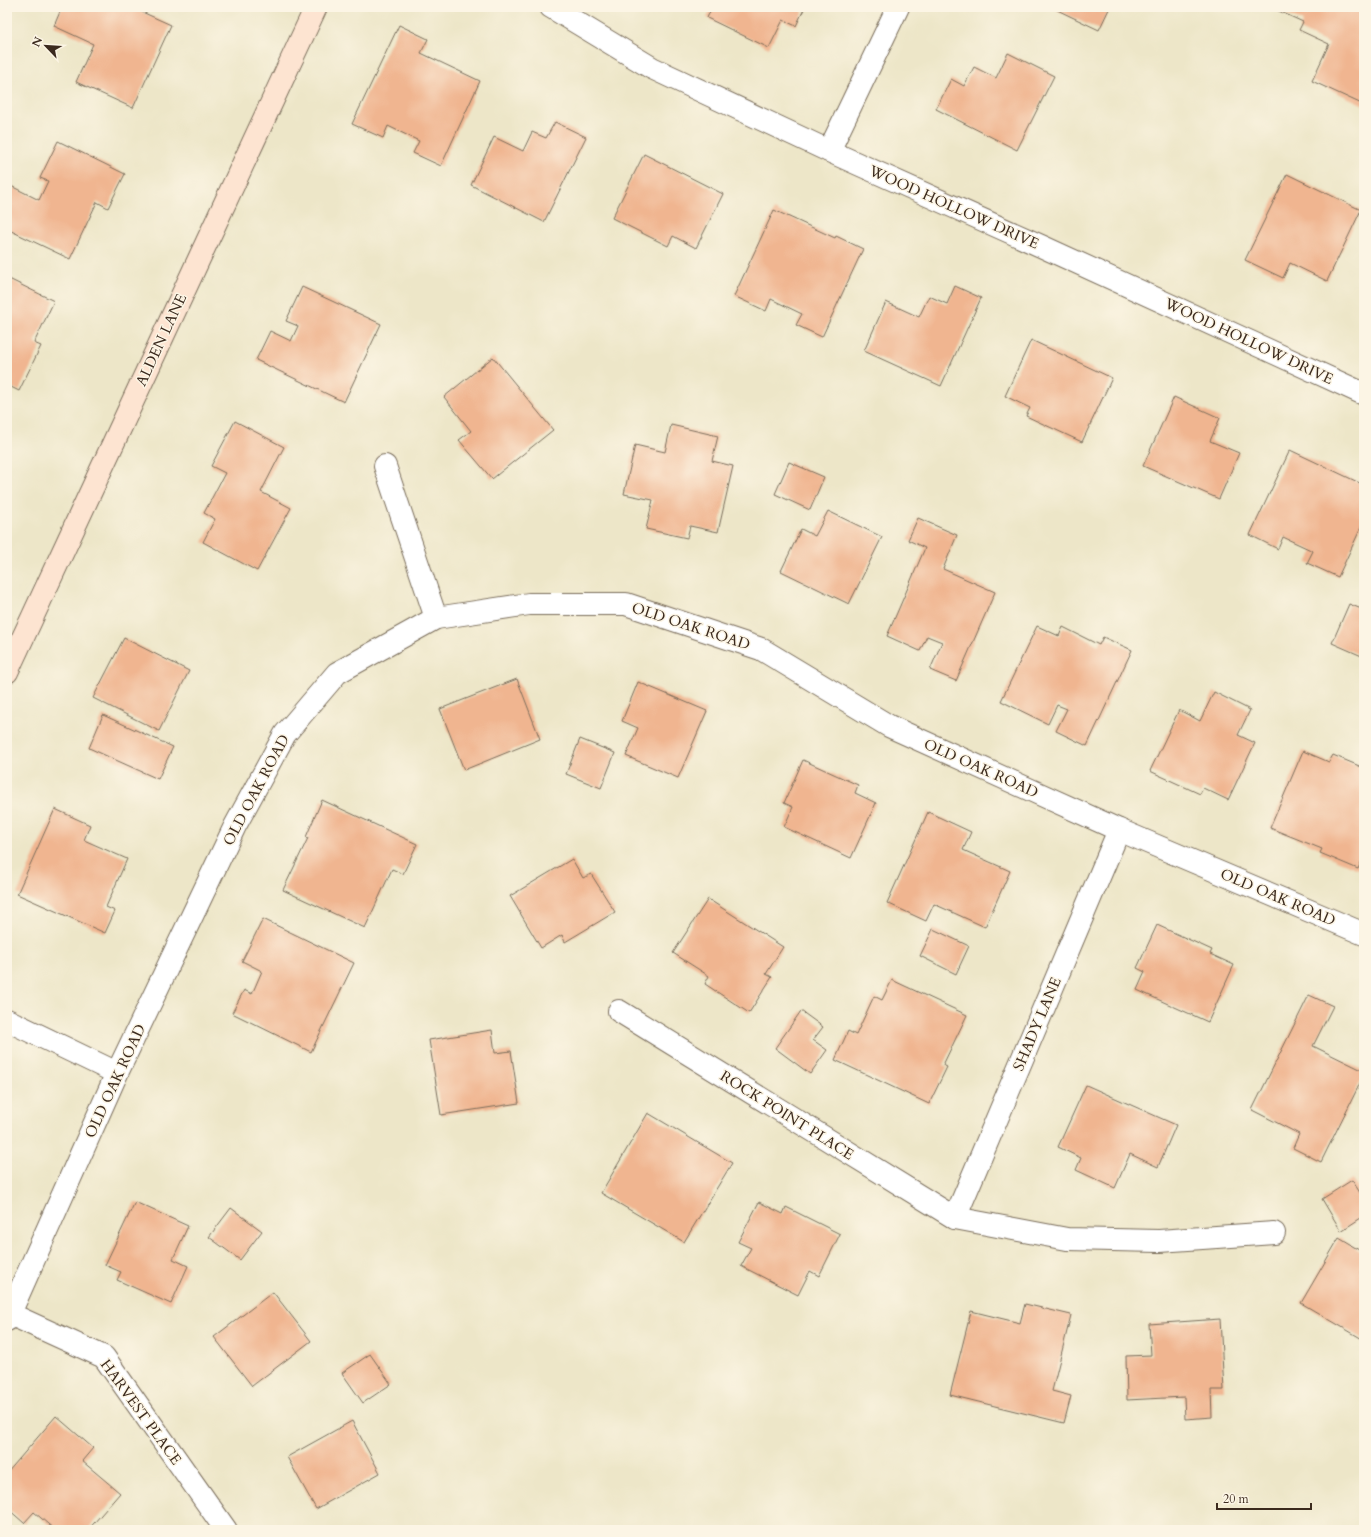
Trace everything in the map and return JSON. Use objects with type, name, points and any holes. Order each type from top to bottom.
[{"type":"street","name":"ALDEN LANE","points":[[7,672],[316,7]]},
{"type":"street","name":"WOOD HOLLOW DRIVE","points":[[550,7],[652,68],[829,151],[1361,387]]},
{"type":"street","points":[[829,151],[898,7]]},
{"type":"street","points":[[385,466],[436,618]]},
{"type":"street","name":"OLD OAK ROAD","points":[[8,1317],[117,1073],[235,826],[285,734],[338,673],[436,618],[529,604],[626,604],[761,649],[889,726],[1119,830],[1364,934]]},
{"type":"street","name":"SHADY LANE","points":[[955,1218],[1119,830]]},
{"type":"street","name":"ROCK POINT PLACE","points":[[620,1011],[955,1218]]},
{"type":"street","points":[[7,1020],[117,1073]]},
{"type":"street","points":[[955,1218],[1067,1239],[1159,1241],[1274,1233]]},
{"type":"street","name":"HARVEST PLACE","points":[[8,1317],[104,1357],[226,1530]]},
{"type":"building","points":[[62,7],[131,7],[171,25],[133,108],[76,82],[93,44],[54,26]]},
{"type":"building","points":[[712,7],[805,7],[796,26],[783,20],[769,48],[707,18]]},
{"type":"building","points":[[1051,7],[1110,7],[1099,30]]},
{"type":"building","points":[[1270,7],[1364,7],[1364,105],[1312,81],[1329,44],[1299,30],[1303,22]]},
{"type":"building","points":[[399,25],[428,39],[421,53],[480,81],[441,166],[413,153],[419,141],[388,126],[383,138],[352,124]]},
{"type":"building","points":[[1008,53],[1054,76],[1017,150],[936,109],[951,79],[964,86],[974,67],[996,78]]},
{"type":"building","points":[[555,122],[586,137],[544,222],[471,185],[494,137],[523,151],[532,132],[546,138]]},
{"type":"building","points":[[58,141],[125,174],[108,208],[97,202],[70,259],[7,229],[7,184],[39,200],[48,181],[40,178]]},
{"type":"building","points":[[644,154],[723,194],[696,248],[673,236],[668,246],[612,218]]},
{"type":"building","points":[[1287,174],[1361,210],[1327,281],[1290,263],[1283,278],[1245,260]]},
{"type":"building","points":[[774,210],[863,249],[822,337],[796,325],[802,314],[771,299],[766,311],[734,296]]},
{"type":"building","points":[[7,278],[54,301],[34,343],[41,346],[19,391],[7,385]]},
{"type":"building","points":[[955,286],[981,298],[941,386],[864,351],[886,302],[919,317],[929,296],[947,304]]},
{"type":"building","points":[[302,287],[381,324],[344,402],[256,360],[270,331],[291,341],[298,326],[286,321]]},
{"type":"building","points":[[1031,340],[1112,378],[1082,442],[1026,416],[1030,408],[1005,396]]},
{"type":"building","points":[[493,357],[553,430],[492,479],[459,440],[471,431],[444,397]]},
{"type":"building","points":[[1174,397],[1220,418],[1210,441],[1239,453],[1219,499],[1143,466]]},
{"type":"building","points":[[235,421],[284,447],[261,492],[291,508],[257,571],[203,542],[215,519],[204,513],[225,473],[211,466]]},
{"type":"building","points":[[671,425],[718,436],[712,461],[733,466],[718,532],[690,526],[687,538],[646,529],[653,500],[624,494],[635,445],[665,452]]},
{"type":"building","points":[[1290,450],[1364,485],[1364,521],[1338,577],[1307,563],[1313,551],[1283,537],[1278,549],[1250,535]]},
{"type":"building","points":[[789,462],[824,477],[810,510],[775,494]]},
{"type":"building","points":[[828,511],[882,537],[849,604],[781,571],[801,529],[815,536]]},
{"type":"building","points":[[918,518],[957,535],[943,569],[995,592],[956,681],[930,670],[942,642],[927,636],[920,651],[887,636],[925,548],[908,540]]},
{"type":"building","points":[[1349,604],[1364,610],[1364,657],[1332,643]]},
{"type":"building","points":[[1037,626],[1059,636],[1063,627],[1099,645],[1103,637],[1132,650],[1087,746],[1056,731],[1067,709],[1057,705],[1048,724],[1001,701]]},
{"type":"building","points":[[124,638],[189,671],[159,731],[93,698]]},
{"type":"building","points":[[517,679],[540,739],[464,770],[440,709]]},
{"type":"building","points":[[638,682],[707,711],[678,778],[626,756],[638,728],[622,721]]},
{"type":"building","points":[[1214,692],[1250,710],[1238,735],[1255,743],[1228,800],[1203,788],[1200,794],[1150,771],[1179,710],[1200,721]]},
{"type":"building","points":[[103,715],[173,747],[158,779],[89,748]]},
{"type":"building","points":[[580,739],[615,753],[601,788],[566,774]]},
{"type":"building","points":[[1303,751],[1329,762],[1333,755],[1364,768],[1364,856],[1358,869],[1320,853],[1322,849],[1270,828]]},
{"type":"building","points":[[803,760],[858,785],[855,793],[876,803],[851,858],[784,827],[793,807],[784,803]]},
{"type":"building","points":[[322,800],[417,844],[403,874],[392,869],[365,928],[283,890],[308,838],[306,837]]},
{"type":"building","points":[[55,809],[90,825],[84,840],[127,859],[106,907],[115,911],[105,933],[17,894]]},
{"type":"building","points":[[928,812],[971,832],[963,850],[1010,871],[985,927],[934,904],[926,921],[887,903]]},
{"type":"building","points":[[572,859],[583,878],[591,874],[615,912],[565,942],[562,935],[541,948],[510,896]]},
{"type":"building","points":[[708,899],[783,947],[766,974],[772,977],[749,1013],[705,984],[709,976],[673,953]]},
{"type":"building","points":[[263,919],[354,963],[311,1052],[232,1013],[244,990],[252,994],[262,971],[242,961]]},
{"type":"building","points":[[1157,925],[1212,950],[1210,954],[1234,965],[1208,1022],[1137,990],[1145,972],[1137,968]]},
{"type":"building","points":[[933,929],[969,946],[956,974],[920,956]]},
{"type":"building","points":[[892,980],[967,1015],[943,1065],[947,1067],[929,1104],[835,1060],[848,1031],[856,1035],[874,996],[882,1000]]},
{"type":"building","points":[[1309,995],[1333,1006],[1313,1046],[1364,1071],[1364,1075],[1321,1162],[1293,1148],[1299,1134],[1252,1110]]},
{"type":"building","points":[[801,1011],[823,1027],[813,1040],[827,1050],[810,1074],[775,1048]]},
{"type":"building","points":[[492,1030],[495,1053],[511,1051],[519,1103],[441,1115],[429,1040]]},
{"type":"building","points":[[1086,1085],[1176,1125],[1158,1167],[1130,1154],[1115,1188],[1076,1170],[1081,1158],[1058,1147]]},
{"type":"building","points":[[648,1113],[732,1163],[684,1242],[601,1193]]},
{"type":"building","points":[[1352,1180],[1364,1199],[1364,1216],[1341,1231],[1322,1199]]},
{"type":"building","points":[[135,1202],[188,1226],[173,1259],[188,1266],[171,1304],[117,1280],[121,1272],[105,1265]]},
{"type":"building","points":[[759,1202],[783,1214],[786,1207],[840,1234],[819,1276],[810,1271],[798,1295],[741,1266],[751,1248],[738,1242]]},
{"type":"building","points":[[231,1208],[262,1231],[240,1260],[209,1237]]},
{"type":"building","points":[[1339,1238],[1364,1253],[1364,1268],[1361,1273],[1364,1275],[1364,1340],[1301,1303]]},
{"type":"building","points":[[273,1292],[311,1341],[252,1386],[214,1337]]},
{"type":"building","points":[[1025,1304],[1071,1315],[1052,1391],[1071,1396],[1064,1423],[950,1395],[971,1311],[1020,1323]]},
{"type":"building","points":[[1220,1319],[1224,1390],[1211,1390],[1212,1417],[1185,1419],[1184,1397],[1127,1400],[1126,1356],[1151,1355],[1149,1324]]},
{"type":"building","points":[[370,1354],[391,1384],[363,1403],[342,1373]]},
{"type":"building","points":[[56,1416],[93,1448],[82,1461],[120,1493],[88,1530],[55,1530],[34,1512],[24,1523],[7,1508],[7,1473]]},
{"type":"building","points":[[352,1421],[380,1473],[316,1509],[287,1457]]}]
